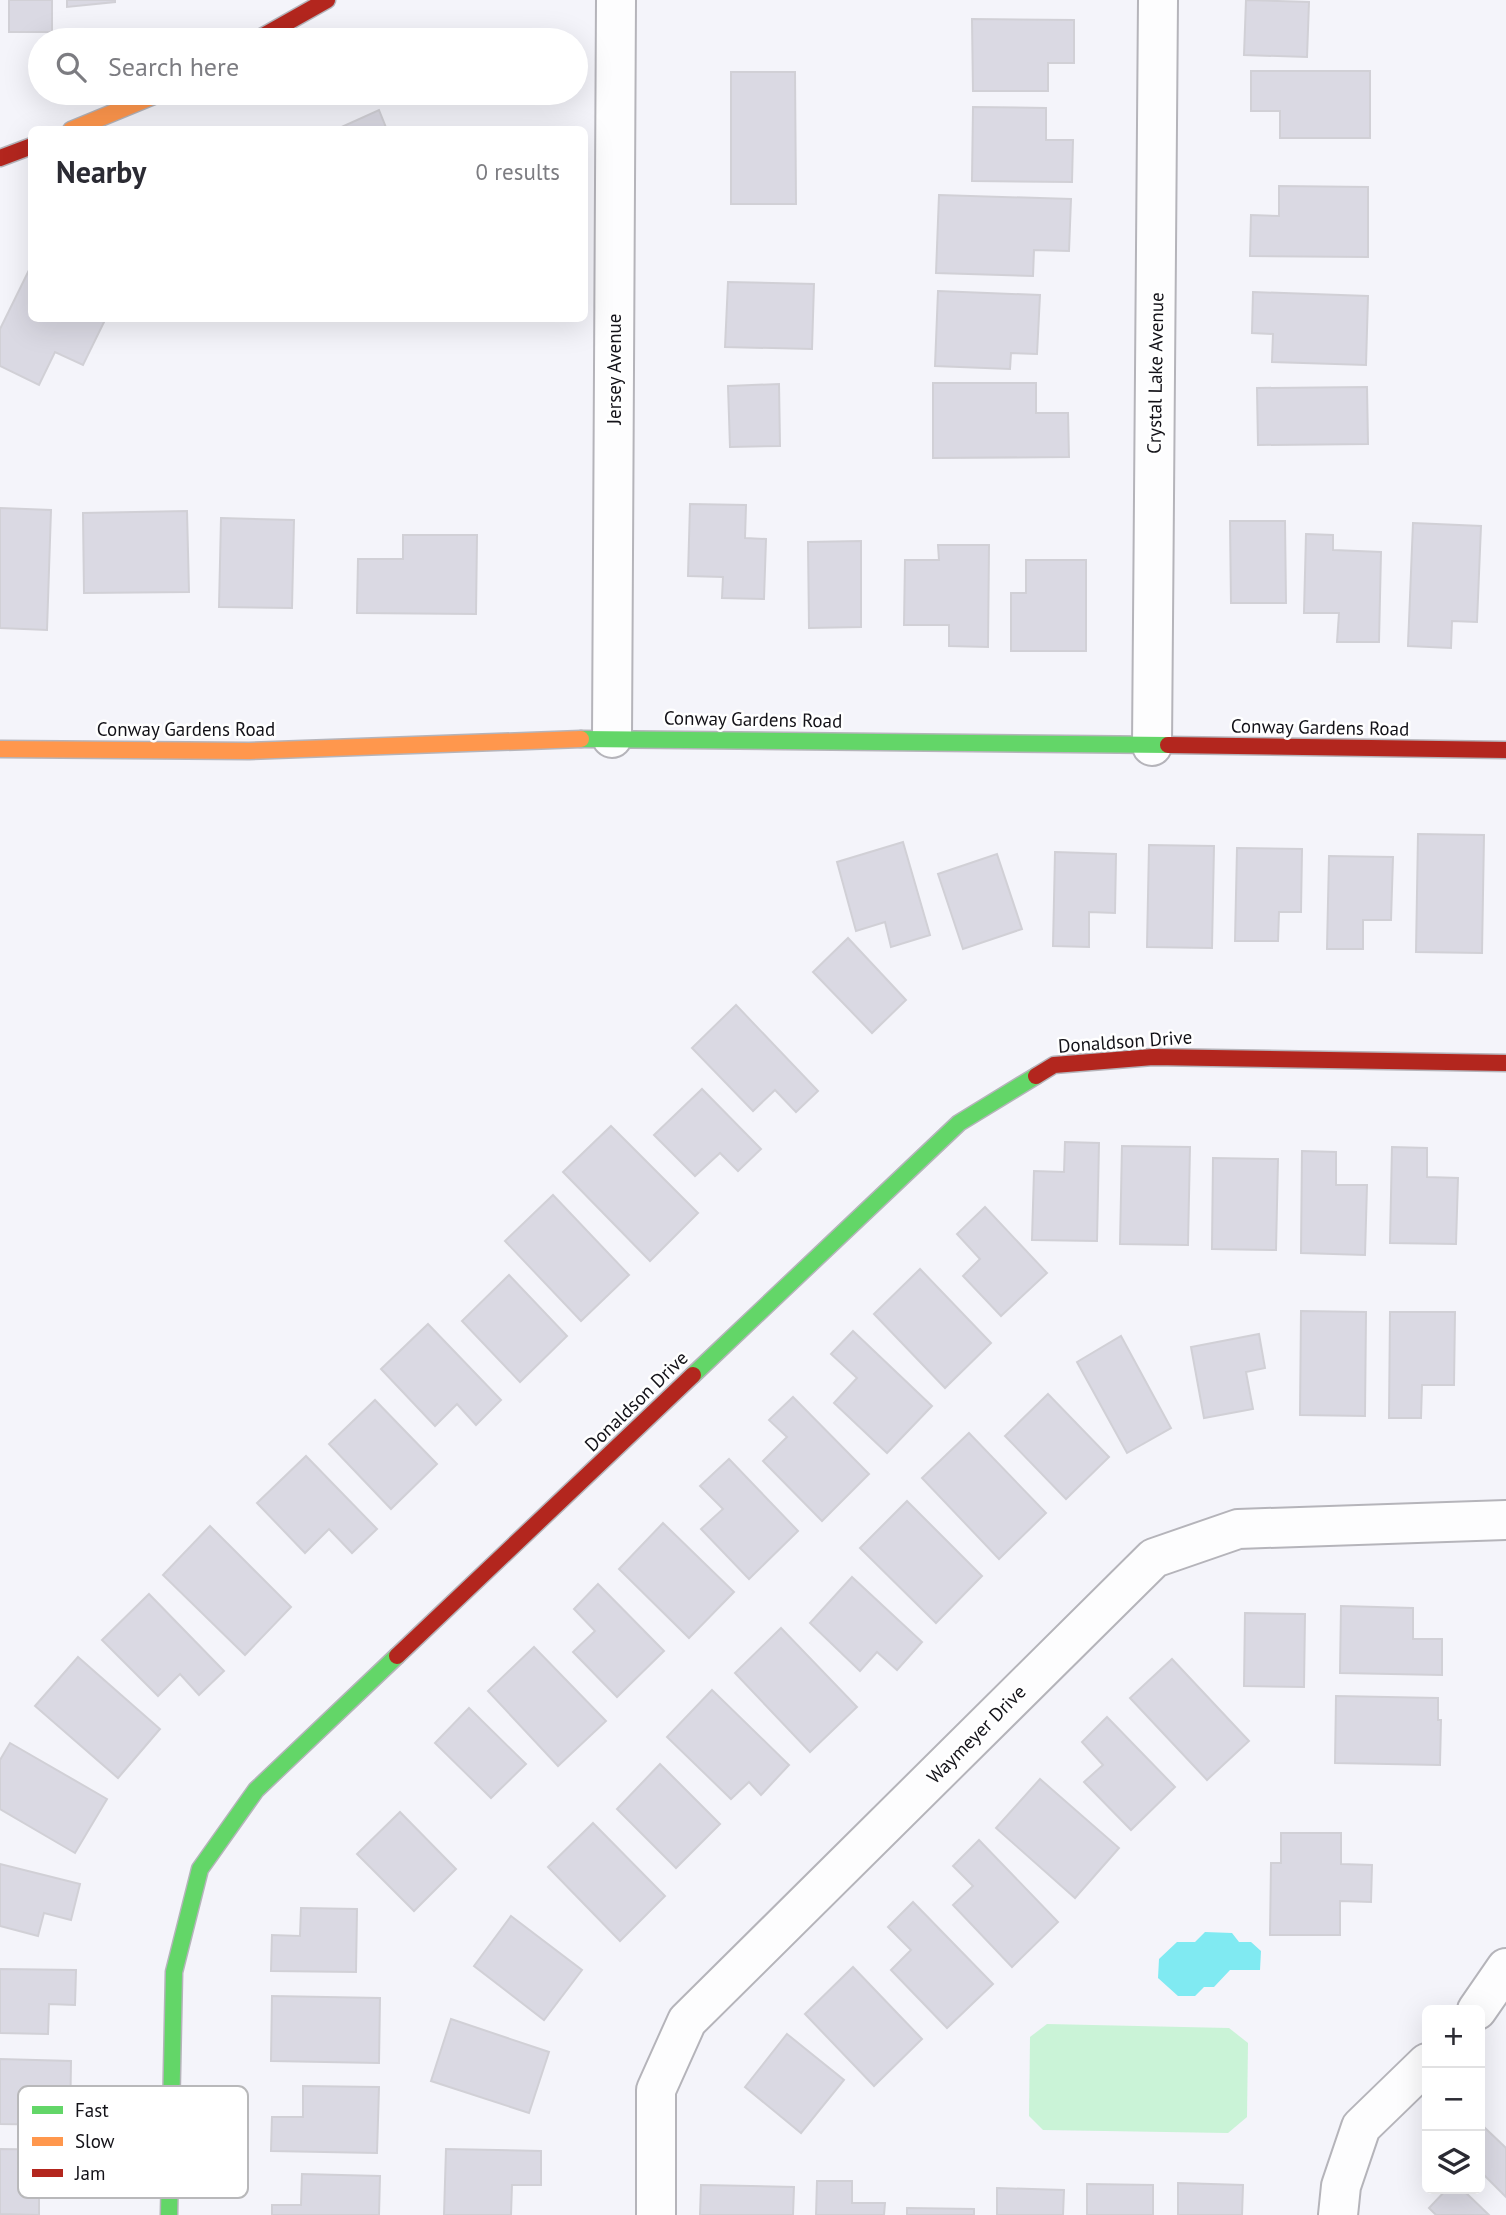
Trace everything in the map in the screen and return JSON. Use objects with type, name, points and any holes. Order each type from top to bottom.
[{"type":"street","points":[[277,28],[327,0]]},
{"type":"street","name":"Jersey Avenue","points":[[612,738],[616,0]]},
{"type":"street","name":"Crystal Lake Avenue","points":[[1152,746],[1158,0]]},
{"type":"street","points":[[81,126],[132,105]]},
{"type":"street","points":[[0,158],[28,148]]},
{"type":"street","name":"Conway Gardens Road","points":[[0,749],[249,751],[612,738],[1506,750]]},
{"type":"street","name":"Donaldson Drive","points":[[172,2086],[174,1972],[200,1869],[256,1790],[959,1123],[1054,1065],[1153,1057],[1506,1063]]},
{"type":"street","name":"Waymeyer Drive","points":[[656,2215],[656,2090],[687,2021],[1154,1558],[1238,1529],[1506,1520]]},
{"type":"street","points":[[1480,2005],[1506,1968]]},
{"type":"street","points":[[1338,2215],[1340,2186],[1361,2127],[1422,2068]]},
{"type":"green space","points":[[1047,2024],[1229,2028],[1248,2043],[1247,2117],[1228,2133],[1043,2130],[1029,2116],[1030,2037]]},
{"type":"water","points":[[1205,1932],[1232,1933],[1239,1942],[1251,1942],[1261,1951],[1260,1970],[1230,1970],[1214,1987],[1204,1987],[1195,1996],[1178,1996],[1158,1978],[1159,1959],[1177,1942],[1195,1942]]},
{"type":"building","points":[[9,0],[52,0],[52,28],[28,28],[28,32],[9,32]]},
{"type":"building","points":[[67,0],[115,0],[115,2],[67,7]]},
{"type":"building","points":[[1246,0],[1309,2],[1307,57],[1244,55]]},
{"type":"building","points":[[972,19],[1074,20],[1074,63],[1048,63],[1048,91],[973,91]]},
{"type":"building","points":[[1251,71],[1370,71],[1370,138],[1280,138],[1280,111],[1251,111]]},
{"type":"building","points":[[731,72],[795,72],[796,204],[731,204]]},
{"type":"building","points":[[973,107],[1046,108],[1046,140],[1073,140],[1072,182],[972,181]]},
{"type":"building","points":[[379,110],[385,126],[344,126]]},
{"type":"building","points":[[1279,186],[1368,187],[1368,257],[1250,256],[1251,215],[1279,216]]},
{"type":"building","points":[[939,195],[1071,199],[1069,251],[1034,250],[1033,276],[936,273]]},
{"type":"building","points":[[28,272],[28,322],[104,322],[83,365],[55,352],[39,385],[0,366],[0,329]]},
{"type":"building","points":[[728,282],[814,284],[812,349],[725,347]]},
{"type":"building","points":[[938,291],[1040,295],[1037,354],[1011,353],[1010,369],[935,366]]},
{"type":"building","points":[[1253,292],[1368,296],[1366,365],[1272,362],[1273,334],[1252,333]]},
{"type":"building","points":[[933,383],[1036,383],[1036,413],[1068,413],[1069,457],[933,458]]},
{"type":"building","points":[[779,384],[780,446],[730,447],[728,386]]},
{"type":"building","points":[[1367,387],[1368,444],[1258,445],[1257,388]]},
{"type":"building","points":[[690,504],[746,505],[745,538],[766,539],[764,599],[722,598],[723,577],[688,576]]},
{"type":"building","points":[[0,508],[51,510],[47,630],[0,628]]},
{"type":"building","points":[[187,511],[189,592],[84,593],[83,513]]},
{"type":"building","points":[[221,518],[294,520],[292,608],[219,607]]},
{"type":"building","points":[[1230,521],[1285,521],[1286,603],[1231,603]]},
{"type":"building","points":[[1413,523],[1481,526],[1477,622],[1452,621],[1451,648],[1408,646]]},
{"type":"building","points":[[1306,534],[1333,535],[1333,550],[1381,552],[1379,642],[1337,642],[1339,613],[1304,613]]},
{"type":"building","points":[[403,535],[477,535],[476,614],[357,613],[358,559],[403,559]]},
{"type":"building","points":[[861,541],[861,627],[809,628],[808,542]]},
{"type":"building","points":[[938,545],[989,545],[988,647],[949,646],[949,625],[904,625],[905,560],[939,560]]},
{"type":"building","points":[[1026,560],[1086,560],[1086,651],[1011,651],[1011,593],[1026,593]]},
{"type":"building","points":[[1418,834],[1484,835],[1482,953],[1416,952]]},
{"type":"building","points":[[903,842],[930,935],[891,947],[885,922],[856,931],[837,862]]},
{"type":"building","points":[[1149,845],[1214,846],[1212,948],[1147,947]]},
{"type":"building","points":[[1237,848],[1302,849],[1301,912],[1279,912],[1278,941],[1235,941]]},
{"type":"building","points":[[1055,852],[1116,854],[1115,913],[1089,912],[1089,947],[1053,946]]},
{"type":"building","points":[[997,854],[1022,929],[963,949],[938,874]]},
{"type":"building","points":[[1329,856],[1393,857],[1391,920],[1363,920],[1363,949],[1327,949]]},
{"type":"building","points":[[848,938],[906,1000],[872,1033],[813,972]]},
{"type":"building","points":[[736,1005],[818,1091],[796,1112],[775,1090],[753,1111],[692,1048]]},
{"type":"building","points":[[702,1089],[761,1149],[738,1171],[720,1153],[695,1176],[654,1135]]},
{"type":"building","points":[[611,1126],[698,1213],[650,1261],[563,1172]]},
{"type":"building","points":[[1065,1142],[1099,1143],[1097,1241],[1032,1240],[1034,1171],[1064,1172]]},
{"type":"building","points":[[1122,1146],[1190,1147],[1188,1245],[1120,1244]]},
{"type":"building","points":[[1392,1147],[1427,1148],[1427,1177],[1458,1178],[1456,1244],[1390,1243]]},
{"type":"building","points":[[1302,1151],[1336,1152],[1336,1185],[1367,1185],[1365,1255],[1301,1253]]},
{"type":"building","points":[[1213,1158],[1278,1159],[1276,1250],[1212,1249]]},
{"type":"building","points":[[553,1195],[629,1275],[581,1321],[505,1241]]},
{"type":"building","points":[[985,1207],[1047,1273],[1001,1316],[963,1276],[980,1259],[957,1234]]},
{"type":"building","points":[[920,1269],[991,1343],[945,1388],[874,1314]]},
{"type":"building","points":[[509,1275],[567,1336],[520,1382],[462,1321]]},
{"type":"building","points":[[1301,1311],[1366,1312],[1365,1416],[1300,1415]]},
{"type":"building","points":[[1390,1312],[1455,1312],[1454,1385],[1422,1385],[1421,1418],[1389,1418]]},
{"type":"building","points":[[428,1324],[501,1400],[476,1425],[457,1404],[435,1426],[381,1369]]},
{"type":"building","points":[[853,1331],[932,1406],[887,1453],[834,1403],[857,1378],[831,1354]]},
{"type":"building","points":[[1259,1334],[1265,1368],[1246,1372],[1253,1409],[1204,1418],[1191,1347]]},
{"type":"building","points":[[1121,1336],[1171,1428],[1127,1453],[1077,1362]]},
{"type":"building","points":[[1048,1394],[1109,1457],[1066,1499],[1005,1436]]},
{"type":"building","points":[[793,1397],[869,1474],[822,1521],[763,1461],[787,1437],[769,1420]]},
{"type":"building","points":[[375,1400],[437,1464],[391,1509],[329,1444]]},
{"type":"building","points":[[969,1433],[1046,1513],[999,1559],[922,1478]]},
{"type":"building","points":[[306,1456],[377,1529],[352,1553],[329,1529],[305,1553],[257,1503]]},
{"type":"building","points":[[729,1459],[798,1531],[749,1579],[701,1529],[723,1509],[700,1486]]},
{"type":"building","points":[[907,1501],[982,1576],[936,1623],[860,1548]]},
{"type":"building","points":[[663,1523],[734,1592],[689,1638],[619,1569]]},
{"type":"building","points":[[210,1526],[291,1607],[245,1655],[163,1575]]},
{"type":"building","points":[[852,1577],[922,1642],[897,1670],[877,1652],[860,1671],[810,1623]]},
{"type":"building","points":[[598,1584],[664,1651],[617,1697],[573,1652],[595,1631],[574,1609]]},
{"type":"building","points":[[149,1594],[224,1671],[199,1695],[180,1674],[158,1696],[102,1640]]},
{"type":"building","points":[[1341,1606],[1413,1608],[1413,1639],[1442,1639],[1442,1675],[1340,1673]]},
{"type":"building","points":[[1245,1613],[1305,1614],[1304,1687],[1244,1686]]},
{"type":"building","points":[[781,1628],[857,1707],[810,1752],[735,1673]]},
{"type":"building","points":[[534,1647],[606,1721],[558,1766],[488,1691]]},
{"type":"building","points":[[78,1657],[160,1729],[118,1778],[35,1706]]},
{"type":"building","points":[[1172,1659],[1249,1741],[1207,1780],[1130,1698]]},
{"type":"building","points":[[712,1690],[789,1765],[761,1795],[749,1782],[731,1799],[667,1737]]},
{"type":"building","points":[[1336,1696],[1438,1698],[1438,1720],[1441,1720],[1440,1765],[1335,1763]]},
{"type":"building","points":[[469,1708],[526,1764],[491,1798],[435,1743]]},
{"type":"building","points":[[1107,1717],[1175,1787],[1131,1830],[1084,1782],[1103,1765],[1082,1742]]},
{"type":"building","points":[[10,1743],[107,1799],[75,1853],[0,1809],[0,1760]]},
{"type":"building","points":[[660,1764],[720,1824],[676,1868],[617,1809]]},
{"type":"building","points":[[1040,1779],[1119,1848],[1075,1898],[996,1828]]},
{"type":"building","points":[[400,1812],[456,1869],[414,1911],[357,1854]]},
{"type":"building","points":[[593,1823],[665,1896],[620,1941],[548,1867]]},
{"type":"building","points":[[1281,1833],[1341,1833],[1341,1864],[1372,1865],[1371,1902],[1340,1901],[1340,1935],[1270,1935],[1271,1863],[1281,1863]]},
{"type":"building","points":[[979,1840],[1058,1922],[1012,1967],[953,1905],[973,1886],[953,1866]]},
{"type":"building","points":[[0,1864],[80,1884],[71,1920],[44,1913],[38,1936],[0,1926]]},
{"type":"building","points":[[913,1902],[993,1984],[947,2028],[891,1970],[911,1950],[888,1927]]},
{"type":"building","points":[[301,1908],[357,1909],[356,1972],[271,1971],[272,1935],[300,1936]]},
{"type":"building","points":[[511,1916],[582,1970],[544,2020],[474,1966]]},
{"type":"building","points":[[853,1967],[922,2039],[874,2086],[805,2014]]},
{"type":"building","points":[[0,1969],[76,1970],[75,2005],[49,2004],[48,2034],[0,2033]]},
{"type":"building","points":[[272,1996],[380,1998],[379,2063],[271,2061]]},
{"type":"building","points":[[451,2019],[549,2052],[529,2113],[431,2081]]},
{"type":"building","points":[[787,2034],[844,2080],[801,2133],[745,2087]]},
{"type":"building","points":[[0,2059],[71,2061],[71,2086],[18,2086],[18,2124],[0,2124]]},
{"type":"building","points":[[303,2086],[379,2087],[377,2153],[271,2151],[272,2117],[303,2117]]},
{"type":"building","points":[[1485,2128],[1506,2148],[1506,2197],[1485,2176]]},
{"type":"building","points":[[0,2149],[18,2149],[18,2198],[39,2198],[39,2215],[0,2214]]},
{"type":"building","points":[[446,2149],[541,2151],[541,2185],[512,2185],[511,2215],[444,2215]]},
{"type":"building","points":[[302,2174],[380,2176],[379,2215],[272,2215],[272,2205],[301,2205]]},
{"type":"building","points":[[817,2181],[852,2181],[852,2203],[885,2203],[884,2215],[816,2215]]},
{"type":"building","points":[[1178,2183],[1243,2185],[1242,2215],[1178,2215]]},
{"type":"building","points":[[1087,2184],[1153,2185],[1153,2215],[1087,2215]]},
{"type":"building","points":[[701,2185],[794,2187],[793,2215],[700,2215]]},
{"type":"building","points":[[997,2188],[1064,2190],[1063,2215],[997,2215]]},
{"type":"building","points":[[1442,2194],[1467,2194],[1489,2215],[1436,2215],[1429,2208]]},
{"type":"building","points":[[907,2208],[974,2209],[974,2215],[907,2215]]},
{"type":"traffic: fast","points":[[581,739],[1168,745]]},
{"type":"traffic: fast","points":[[693,1375],[959,1123],[1036,1076]]},
{"type":"traffic: fast","points":[[172,2086],[174,1972],[200,1869],[256,1790],[397,1656]]},
{"type":"traffic: fast","points":[[169,2198],[169,2215]]},
{"type":"traffic: slow","points":[[81,126],[132,105]]},
{"type":"traffic: slow","points":[[0,749],[249,751],[581,739]]},
{"type":"traffic: jam","points":[[277,28],[327,0]]},
{"type":"traffic: jam","points":[[0,158],[28,148]]},
{"type":"traffic: jam","points":[[1168,745],[1506,750]]},
{"type":"traffic: jam","points":[[1036,1076],[1054,1065],[1153,1057],[1506,1063]]},
{"type":"traffic: jam","points":[[397,1656],[693,1375]]}]
